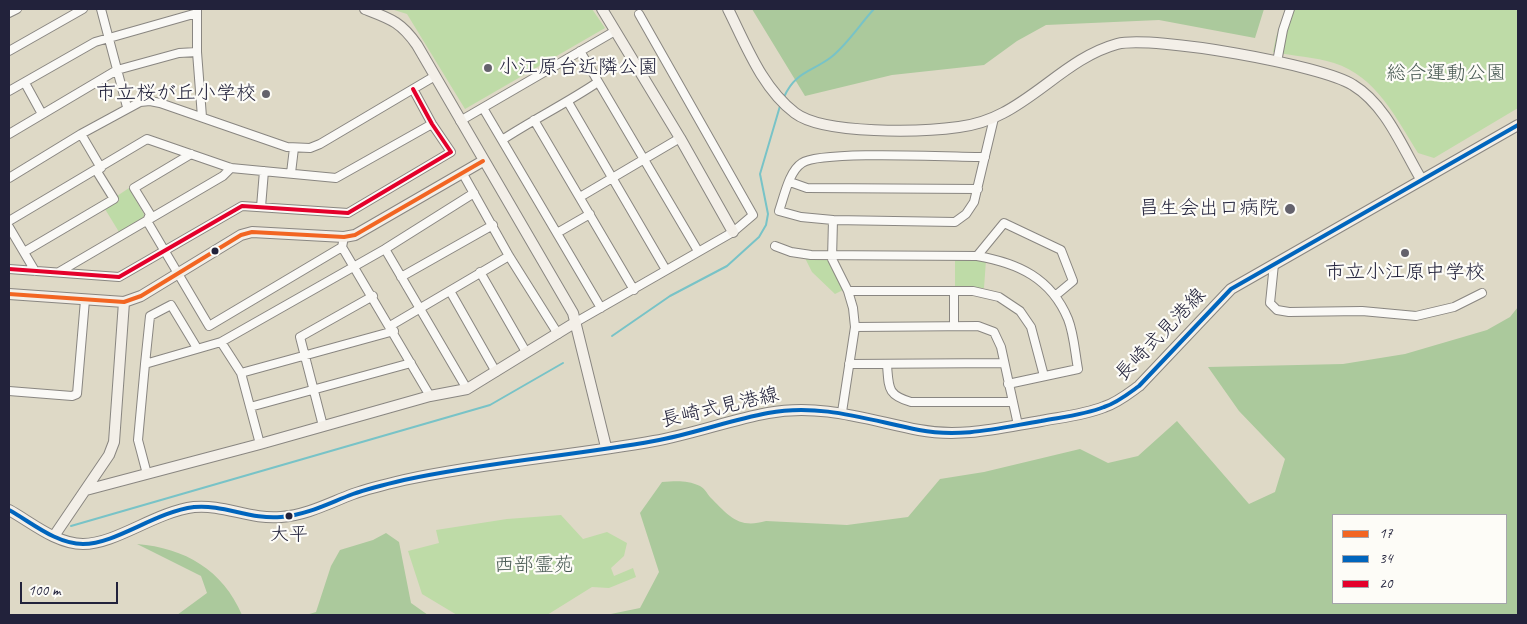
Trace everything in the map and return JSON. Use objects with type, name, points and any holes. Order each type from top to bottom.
[{"type":"street","points":[[9,51],[83,9]]},
{"type":"street","points":[[101,9],[128,107]]},
{"type":"street","points":[[365,9],[396,21],[406,28],[534,243],[576,322],[606,447]]},
{"type":"street","points":[[602,9],[680,138],[733,232]]},
{"type":"street","points":[[728,9],[767,84],[796,114],[839,128],[960,127],[994,118],[1020,103],[1092,53],[1117,44],[1138,42],[1170,44],[1316,70],[1353,85],[1371,99],[1387,120],[1421,179]]},
{"type":"street","points":[[1277,62],[1283,30],[1290,9]]},
{"type":"street","points":[[9,91],[25,84],[95,42],[197,11],[197,52],[202,117]]},
{"type":"street","points":[[86,490],[430,396],[467,388],[576,322],[733,232],[753,215],[640,14]]},
{"type":"street","points":[[460,121],[615,31]]},
{"type":"street","points":[[580,51],[698,251]]},
{"type":"street","points":[[9,134],[117,70],[179,53],[197,52]]},
{"type":"street","points":[[9,178],[128,107],[150,101],[294,148],[320,144],[435,76]]},
{"type":"street","points":[[502,140],[568,102],[598,82]]},
{"type":"street","points":[[25,84],[42,114]]},
{"type":"street","points":[[9,269],[119,277],[242,206],[348,213],[451,152],[432,124],[413,89]]},
{"type":"street","points":[[568,102],[666,270]]},
{"type":"street","points":[[483,108],[602,308]]},
{"type":"street","points":[[985,157],[819,156],[799,164],[790,182],[780,211],[801,218],[954,222],[966,214],[974,202],[978,189],[994,118]]},
{"type":"street","points":[[534,120],[634,290]]},
{"type":"street","points":[[9,221],[147,139],[231,168],[336,178],[432,124]]},
{"type":"street","name":"長崎式見港線","points":[[9,510],[63,541],[81,544],[99,542],[169,512],[196,507],[223,509],[256,516],[279,518],[304,514],[353,494],[399,481],[690,434],[768,413],[804,408],[842,412],[919,430],[952,434],[980,433],[1098,409],[1124,397],[1139,386],[1231,289],[1518,125]]},
{"type":"street","points":[[24,252],[114,199],[81,134]]},
{"type":"street","points":[[580,197],[680,138]]},
{"type":"street","points":[[291,173],[294,148]]},
{"type":"street","points":[[147,221],[150,214],[134,188],[191,154]]},
{"type":"street","points":[[147,221],[210,326],[343,242],[484,161]]},
{"type":"street","points":[[59,272],[222,176],[231,168]]},
{"type":"street","points":[[261,207],[264,171]]},
{"type":"street","points":[[463,174],[558,334]]},
{"type":"street","points":[[790,182],[807,188],[978,189]]},
{"type":"street","points":[[145,364],[221,342],[353,265],[385,249],[474,193]]},
{"type":"street","points":[[557,233],[590,214]]},
{"type":"street","points":[[834,220],[832,255],[848,291],[853,308],[855,327],[842,412]]},
{"type":"street","points":[[977,256],[1004,223],[1061,250],[1073,281],[1055,296]]},
{"type":"street","points":[[401,277],[493,225]]},
{"type":"street","points":[[9,227],[35,271]]},
{"type":"street","points":[[9,294],[124,302],[141,296],[177,272],[241,235],[252,232],[343,242]]},
{"type":"street","points":[[343,242],[353,265],[392,328],[430,396]]},
{"type":"street","points":[[775,246],[791,252],[832,255],[977,256],[1004,260],[1025,269],[1055,296],[1068,320],[1078,369],[1008,384]]},
{"type":"street","points":[[385,249],[467,388]]},
{"type":"street","points":[[241,373],[304,356],[392,328],[419,307],[510,256]]},
{"type":"street","points":[[1274,264],[1270,303],[1277,310],[1289,312],[1362,311],[1416,316],[1454,308],[1482,293]]},
{"type":"street","points":[[480,272],[526,352]]},
{"type":"street","points":[[450,291],[496,372]]},
{"type":"street","points":[[848,291],[973,291],[999,297],[1020,311],[1031,327],[1044,376]]},
{"type":"street","points":[[954,291],[954,326]]},
{"type":"street","points":[[323,426],[300,337],[373,296]]},
{"type":"street","points":[[9,391],[72,396],[77,394],[86,300]]},
{"type":"street","points":[[54,536],[109,455],[114,442],[124,302]]},
{"type":"street","points":[[147,474],[138,440],[150,316],[171,304],[197,348]]},
{"type":"street","points":[[855,327],[978,326],[994,332],[1002,347],[1008,384],[1018,425]]},
{"type":"street","points":[[221,342],[241,373],[260,444]]},
{"type":"street","points":[[250,407],[411,363]]},
{"type":"street","points":[[849,364],[1004,363]]},
{"type":"street","points":[[887,365],[888,388],[897,398],[911,402],[1013,402]]},
{"type":"green space","name":"小江原台近隣公園","points":[[391,9],[592,9],[605,28],[465,109],[407,14]]},
{"type":"green space","points":[[752,9],[1264,9],[1255,38],[1159,20],[1046,25],[1017,41],[984,65],[892,75],[805,96]]},
{"type":"green space","name":"総合運動公園","points":[[1287,9],[1518,9],[1518,108],[1434,158],[1418,153],[1384,100],[1362,78],[1349,69],[1334,63],[1273,52],[1276,37]]},
{"type":"green space","points":[[129,188],[144,214],[143,220],[119,232],[105,209],[119,201],[117,196]]},
{"type":"green space","points":[[805,258],[829,259],[843,290],[835,294],[812,272]]},
{"type":"green space","points":[[955,259],[986,260],[984,288],[955,288]]},
{"type":"green space","points":[[1518,307],[1518,615],[606,615],[640,608],[659,572],[640,513],[662,482],[677,481],[700,486],[729,515],[741,522],[756,523],[766,521],[847,525],[908,517],[940,479],[984,472],[1080,449],[1108,463],[1138,456],[1177,421],[1249,504],[1275,492],[1285,459],[1239,411],[1208,367],[1343,364],[1405,354],[1487,330],[1510,317]]},
{"type":"green space","name":"西部霊苑","points":[[561,515],[583,539],[607,532],[627,543],[624,556],[611,568],[614,576],[633,568],[636,577],[609,588],[592,587],[547,615],[457,615],[422,594],[408,551],[439,543],[436,530],[507,519]]},
{"type":"green space","points":[[386,533],[399,542],[411,603],[428,615],[306,615],[316,612],[331,566],[340,550],[373,540]]},
{"type":"green space","points":[[137,544],[171,550],[200,564],[224,585],[242,615],[177,615],[207,593],[201,576]]},
{"type":"waterway","points":[[784,97],[798,77],[823,63],[836,53],[874,9]]},
{"type":"waterway","points":[[612,336],[670,296],[727,266],[759,237],[766,225],[768,214],[760,174],[780,106]]},
{"type":"waterway","points":[[71,526],[490,405],[563,363]]},
{"type":"transit line","name":"20","points":[[9,269],[119,277],[242,206],[348,213],[451,152],[432,124],[413,89]]},
{"type":"transit line","name":"34","points":[[9,510],[44,532],[63,540],[83,544],[96,543],[165,515],[194,507],[216,508],[259,516],[291,516],[359,492],[404,480],[466,468],[654,441],[740,419],[788,410],[826,411],[919,430],[950,433],[995,429],[1089,412],[1113,403],[1139,386],[1231,289],[1518,125]]},
{"type":"transit line","name":"17","points":[[9,294],[124,302],[141,296],[241,235],[252,232],[344,237],[355,235],[483,161]]},
{"type":"place","name":"小江原台近隣公園","points":[[488,68]]},
{"type":"place","name":"市立桜が丘小学校","points":[[266,94]]},
{"type":"place","name":"昌生会出口病院","points":[[1290,209]]},
{"type":"place","name":"市立小江原中学校","points":[[1405,253]]},
{"type":"place","name":"大平","points":[[289,516]]}]
